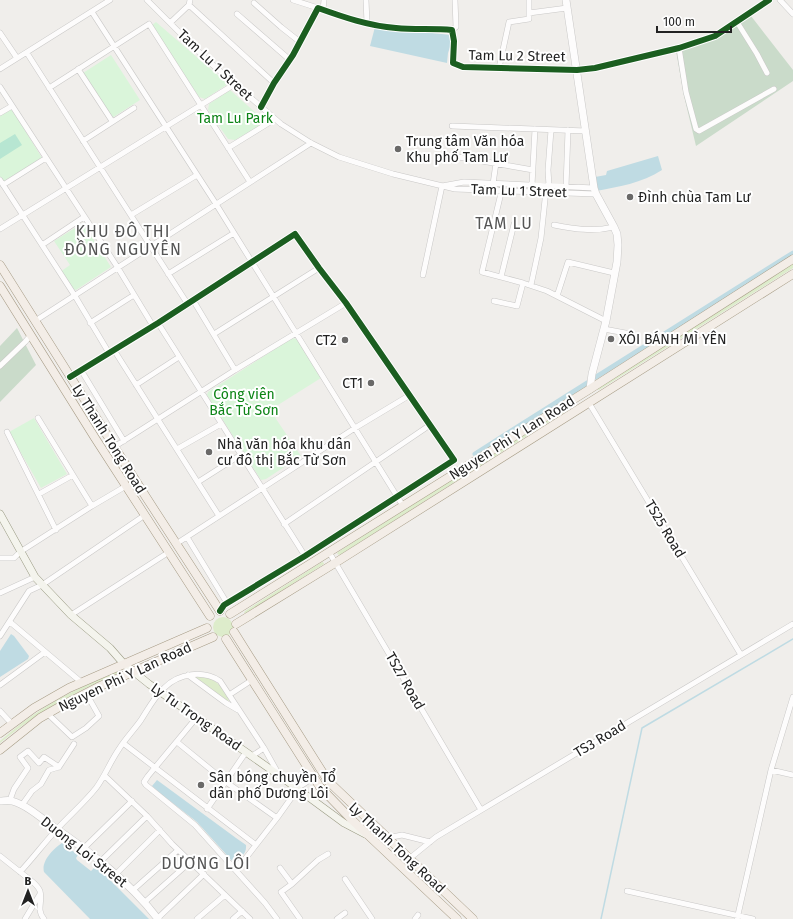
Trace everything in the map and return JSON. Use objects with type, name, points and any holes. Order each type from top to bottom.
[{"type":"main road","name":"Nguyen Phi Y Lan Road","points":[[230,614],[590,389],[793,259]]},
{"type":"main road","name":"Ly Thanh Tong Road","points":[[0,265],[114,447],[220,611]]},
{"type":"main road","name":"Nguyen Phi Y Lan Road","points":[[235,628],[335,563],[793,274]]},
{"type":"main road","name":"Ly Thanh Tong Road","points":[[0,286],[144,515],[210,616]]},
{"type":"main road","points":[[589,402],[590,389]]},
{"type":"main road","points":[[134,499],[144,493]]},
{"type":"main road","name":"Ly Tu Trong Road","points":[[0,514],[35,577],[71,615],[110,648],[124,664],[344,823],[372,837]]},
{"type":"main road","points":[[220,611],[230,614],[234,618],[235,628],[231,636],[226,639],[219,640],[213,637],[207,628],[210,616],[220,611]]},
{"type":"main road","name":"Nguyen Phi Y Lan Road","points":[[0,734],[44,702],[80,682],[207,628]]},
{"type":"main road","name":"Ly Thanh Tong Road","points":[[235,628],[328,781],[473,919]]},
{"type":"main road","name":"Nguyen Phi Y Lan Road","points":[[0,750],[40,718],[86,693],[213,637]]},
{"type":"main road","name":"Ly Thanh Tong Road","points":[[226,639],[313,778],[327,795],[457,919]]},
{"type":"main road","points":[[402,866],[409,859]]},
{"type":"street","points":[[0,69],[110,0]]},
{"type":"street","name":"Tam Lu 1 Street","points":[[147,0],[206,59],[281,124],[312,143],[340,157],[359,164],[455,189],[546,193],[595,191]]},
{"type":"street","points":[[293,0],[339,16],[367,23],[396,28],[452,30],[456,27],[455,0]]},
{"type":"street","points":[[261,107],[324,0]]},
{"type":"street","points":[[366,0],[367,23]]},
{"type":"street","points":[[498,68],[509,22],[529,19],[529,0]]},
{"type":"street","points":[[566,0],[595,191],[617,234],[618,245],[606,321],[592,374],[590,389]]},
{"type":"street","points":[[780,0],[793,14]]},
{"type":"street","name":"Tam Lu 2 Street","points":[[452,30],[454,41],[453,63],[463,67],[577,70],[595,68],[679,48],[716,36],[764,2]]},
{"type":"street","points":[[170,23],[189,3],[274,83]]},
{"type":"street","points":[[254,3],[300,42]]},
{"type":"street","points":[[529,13],[567,8]]},
{"type":"street","points":[[92,12],[216,204],[403,506]]},
{"type":"street","points":[[238,14],[290,60]]},
{"type":"street","points":[[737,22],[757,54],[766,73]]},
{"type":"street","points":[[49,88],[149,24],[202,104],[250,182]]},
{"type":"street","points":[[0,33],[17,58]]},
{"type":"street","points":[[679,48],[686,92],[696,129],[698,131],[774,89]]},
{"type":"street","points":[[27,53],[187,303]]},
{"type":"street","points":[[78,69],[112,122]]},
{"type":"street","points":[[0,229],[235,84]]},
{"type":"street","points":[[0,87],[134,295],[179,357],[221,424],[242,454],[305,556]]},
{"type":"street","points":[[0,113],[12,106]]},
{"type":"street","points":[[83,141],[134,108]]},
{"type":"street","points":[[228,148],[274,118]]},
{"type":"street","points":[[452,126],[586,131]]},
{"type":"street","points":[[532,185],[536,130]]},
{"type":"street","points":[[530,285],[541,238],[548,186],[551,130]]},
{"type":"street","points":[[566,186],[568,130]]},
{"type":"street","points":[[35,321],[312,143]]},
{"type":"street","points":[[447,154],[533,170]]},
{"type":"street","points":[[46,158],[2,183],[75,296],[109,353]]},
{"type":"street","points":[[493,184],[496,163]]},
{"type":"street","points":[[131,216],[197,175]]},
{"type":"street","name":"Tam Lu 1 Street","points":[[442,186],[464,182],[566,186],[595,191]]},
{"type":"street","points":[[502,184],[502,191],[482,272],[523,282],[557,296],[606,321]]},
{"type":"street","points":[[423,275],[442,186]]},
{"type":"street","points":[[42,245],[84,217]]},
{"type":"street","points":[[501,277],[514,224]]},
{"type":"street","points":[[554,225],[582,230],[601,230],[614,227]]},
{"type":"street","points":[[168,274],[234,233]]},
{"type":"street","points":[[70,377],[295,234],[318,268],[346,303],[454,460],[305,556],[227,603],[220,611]]},
{"type":"street","points":[[557,296],[568,262],[614,274]]},
{"type":"street","points":[[214,334],[318,268]]},
{"type":"street","points":[[494,301],[518,306],[523,282]]},
{"type":"street","points":[[90,322],[134,295]]},
{"type":"street","points":[[193,300],[235,370]]},
{"type":"street","points":[[114,447],[235,370],[346,303]]},
{"type":"street","points":[[604,329],[636,335]]},
{"type":"street","points":[[0,366],[25,342],[30,335]]},
{"type":"street","points":[[114,350],[219,516]]},
{"type":"street","points":[[136,385],[179,357]]},
{"type":"street","points":[[81,370],[124,441]]},
{"type":"street","points":[[176,544],[355,428],[410,395]]},
{"type":"street","name":"TS25 Road","points":[[589,402],[741,655]]},
{"type":"street","points":[[38,418],[92,506]]},
{"type":"street","points":[[177,449],[221,424]]},
{"type":"street","points":[[284,524],[430,425]]},
{"type":"street","points":[[7,432],[56,530]]},
{"type":"street","points":[[198,482],[242,454]]},
{"type":"street","points":[[39,494],[72,475]]},
{"type":"street","points":[[0,558],[14,558],[20,552],[126,486]]},
{"type":"street","points":[[0,636],[29,591],[42,585],[144,515]]},
{"type":"street","points":[[186,537],[227,603]]},
{"type":"street","points":[[71,615],[169,552]]},
{"type":"street","name":"TS27 Road","points":[[329,552],[480,810]]},
{"type":"street","points":[[0,593],[35,577]]},
{"type":"street","points":[[10,622],[80,682]]},
{"type":"street","name":"TS3 Road","points":[[409,859],[430,842],[480,810],[793,624]]},
{"type":"street","points":[[0,685],[45,652]]},
{"type":"street","points":[[20,872],[57,829],[95,789],[105,776],[111,761],[160,691],[169,684],[188,675],[201,674],[214,678],[222,683],[264,748],[280,776]]},
{"type":"street","points":[[188,675],[226,703],[239,710]]},
{"type":"street","points":[[230,695],[252,680]]},
{"type":"street","points":[[48,714],[72,737],[86,728],[99,716],[86,693]]},
{"type":"street","points":[[738,917],[771,770],[793,697]]},
{"type":"street","points":[[0,711],[12,724]]},
{"type":"street","points":[[197,717],[144,782],[195,825],[265,903],[277,919]]},
{"type":"street","points":[[177,742],[226,782],[277,818]]},
{"type":"street","points":[[123,743],[207,809],[256,845]]},
{"type":"street","points":[[22,805],[32,791],[41,784],[48,770],[59,767],[74,744]]},
{"type":"street","points":[[207,809],[226,782],[249,754],[264,748]]},
{"type":"street","points":[[10,800],[14,789],[28,768],[20,757],[28,751],[39,763],[44,757],[59,767]]},
{"type":"street","points":[[771,770],[793,775]]},
{"type":"street","points":[[105,776],[147,816],[190,862],[250,919]]},
{"type":"street","points":[[230,864],[240,863],[277,818],[297,789],[303,783],[313,778]]},
{"type":"street","name":"Duong Loi Street","points":[[0,801],[10,800],[22,805],[84,848],[133,890],[145,902],[158,919]]},
{"type":"street","points":[[84,848],[132,801]]},
{"type":"street","points":[[101,861],[147,816]]},
{"type":"street","points":[[116,874],[160,830]]},
{"type":"street","points":[[387,838],[402,835],[430,842]]},
{"type":"street","points":[[133,890],[178,850]]},
{"type":"street","points":[[300,919],[282,892],[300,878],[318,860],[328,854]]},
{"type":"street","points":[[0,856],[39,888],[39,912],[44,919]]},
{"type":"street","points":[[145,902],[190,862]]},
{"type":"street","points":[[280,868],[292,884]]},
{"type":"street","points":[[158,919],[204,874]]},
{"type":"street","points":[[345,879],[372,919]]},
{"type":"street","points":[[627,891],[738,917],[753,919]]},
{"type":"street","points":[[26,919],[40,894]]},
{"type":"street","points":[[197,919],[225,894]]},
{"type":"street","points":[[233,919],[242,911]]},
{"type":"street","points":[[337,919],[345,913]]},
{"type":"green space","points":[[751,16],[793,70],[793,81],[696,146],[684,96],[676,51],[713,39]]},
{"type":"green space","name":"Tam Lu Park","points":[[156,22],[228,84],[205,99],[199,97],[152,25]]},
{"type":"green space","points":[[111,55],[140,100],[112,118],[83,73]]},
{"type":"green space","name":"Tam Lu Park","points":[[230,90],[266,122],[235,140],[228,139],[208,110],[209,104]]},
{"type":"green space","points":[[12,109],[42,158],[3,182],[0,178],[0,116]]},
{"type":"green space","points":[[15,134],[22,145],[0,159],[0,143]]},
{"type":"green space","points":[[83,223],[111,267],[76,290],[71,288],[60,272],[70,265],[54,241]]},
{"type":"green space","points":[[793,263],[793,268],[599,390],[597,389]]},
{"type":"green space","points":[[17,328],[36,365],[0,402],[0,346]]},
{"type":"green space","name":"Công viên Bắc Từ Sơn","points":[[292,338],[297,339],[321,378],[270,410],[301,456],[266,479],[261,480],[207,395],[208,392]]},
{"type":"green space","points":[[573,403],[575,404],[574,406],[340,555],[337,554],[338,552]]},
{"type":"green space","points":[[34,418],[67,474],[41,488],[9,432]]},
{"type":"green space","points":[[322,562],[324,564],[244,613],[245,611]]},
{"type":"green space","points":[[223,617],[230,620],[233,627],[230,634],[223,637],[216,634],[213,627],[216,620]]},
{"type":"green space","points":[[118,671],[118,673],[86,688],[43,712],[0,743],[0,741],[22,723],[44,708],[80,688]]},
{"type":"green space","points":[[204,675],[224,689],[229,702],[194,677]]},
{"type":"water","points":[[375,27],[451,35],[452,41],[448,53],[447,63],[370,46]]},
{"type":"water","points":[[658,156],[662,170],[630,184],[596,191],[595,177],[606,175],[607,171]]},
{"type":"water","points":[[11,634],[29,656],[28,659],[0,677],[0,651]]},
{"type":"water","points":[[157,780],[246,845],[243,856],[234,863],[197,822],[152,786]]},
{"type":"water","points":[[62,843],[78,855],[76,858],[77,860],[91,871],[96,866],[149,919],[90,919],[44,872],[44,864],[46,859],[55,848]]},
{"type":"waterway","points":[[596,377],[793,253]]},
{"type":"waterway","points":[[475,454],[587,383]]},
{"type":"waterway","points":[[601,919],[642,728],[793,639]]},
{"type":"cycle path","points":[[261,107],[274,83],[293,55],[318,8],[347,18],[386,27],[403,29],[452,30],[454,41],[453,63],[463,67],[577,70],[595,68],[679,48],[715,36],[769,0]]},
{"type":"cycle path","points":[[70,377],[158,323],[295,234],[346,303],[454,460],[305,556],[224,605],[220,611]]},
{"type":"place","name":"Trung tâm Văn hóa Khu phố Tam Lư","points":[[398,149]]},
{"type":"place","name":"Đình chùa Tam Lư","points":[[630,197]]},
{"type":"place","name":"XÔI BÁNH MÌ YÊN","points":[[611,339]]},
{"type":"place","name":"CT2","points":[[345,340]]},
{"type":"place","name":"CT1","points":[[371,383]]},
{"type":"place","name":"Nhà văn hóa khu dân cư đô thị Bắc Từ Sơn","points":[[209,452]]},
{"type":"place","name":"Sân bóng chuyền Tổ dân phố Dương Lôi","points":[[201,785]]},
{"type":"district","name":"TAM LU","points":[[504,223]]},
{"type":"district","name":"KHU ĐÔ THỊ ĐỒNG NGUYÊN","points":[[123,240]]},
{"type":"district","name":"DƯƠNG LÔI","points":[[206,863]]}]
